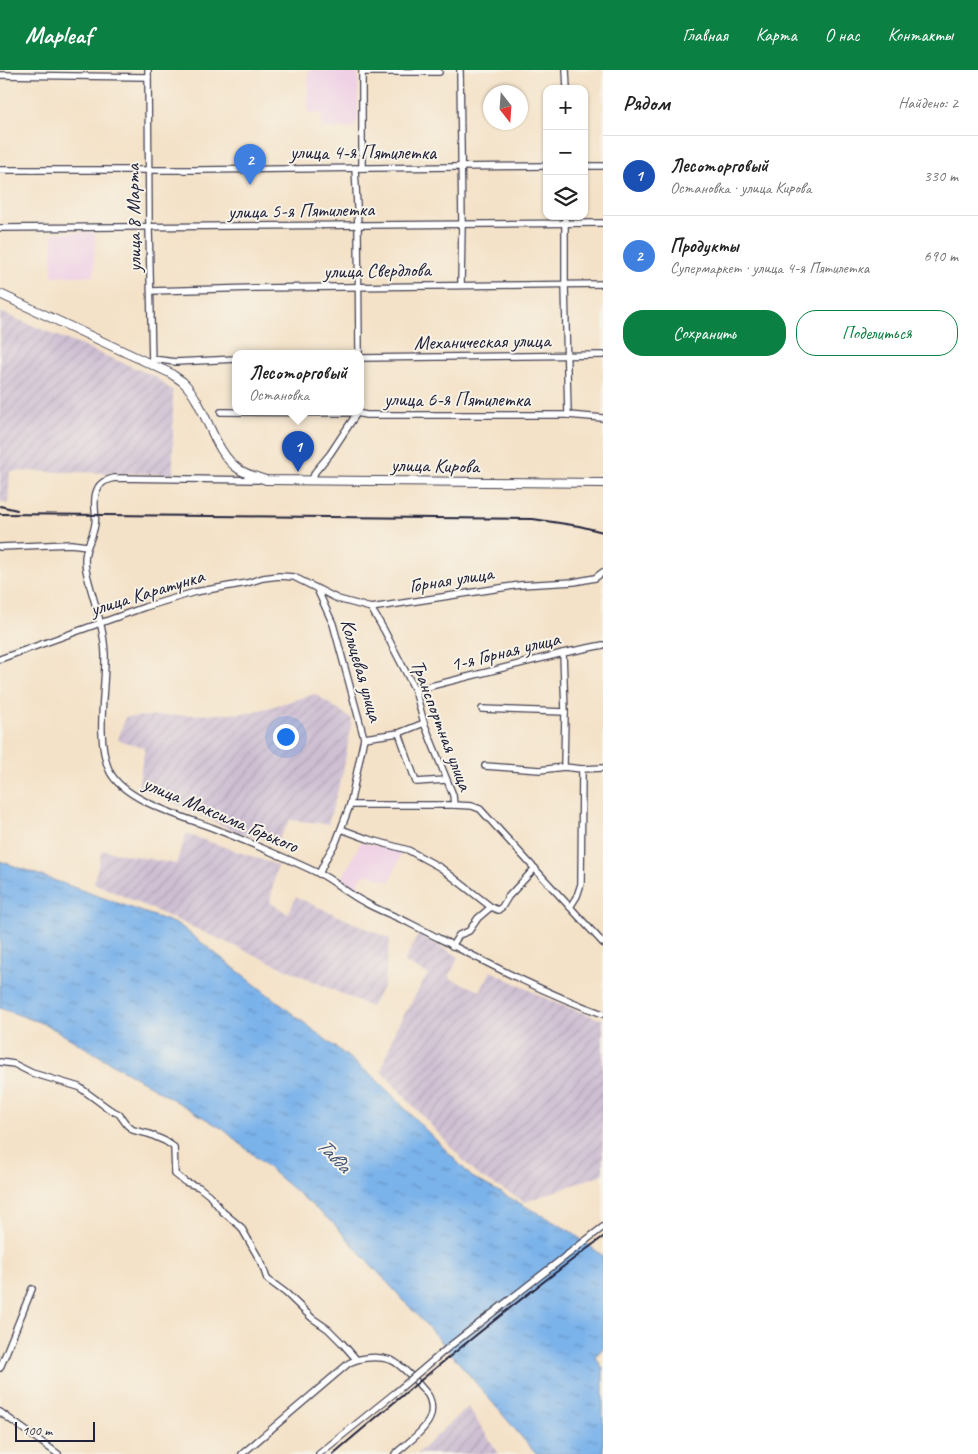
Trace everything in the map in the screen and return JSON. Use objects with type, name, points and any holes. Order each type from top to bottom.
[{"type":"main road","points":[[0,294],[152,362]]},
{"type":"main road","name":"улица Кирова","points":[[152,362],[182,382],[190,391],[215,438],[234,465],[246,473],[266,480],[603,483]]},
{"type":"street","points":[[462,285],[460,70],[469,70]]},
{"type":"street","points":[[566,70],[567,85]]},
{"type":"street","points":[[362,168],[362,72],[439,72]]},
{"type":"street","points":[[0,75],[148,73]]},
{"type":"street","name":"улица 8 Марта","points":[[148,73],[152,362]]},
{"type":"street","name":"улица 4-я Пятилетка","points":[[0,170],[543,166]]},
{"type":"street","points":[[588,166],[603,166]]},
{"type":"street","points":[[355,168],[358,225],[359,350]]},
{"type":"street","points":[[565,220],[564,284],[568,415]]},
{"type":"street","name":"улица 5-я Пятилетка","points":[[0,228],[462,224],[565,220],[603,223]]},
{"type":"street","name":"улица Свердлова","points":[[151,291],[603,284]]},
{"type":"street","name":"Механическая улица","points":[[364,358],[603,355]]},
{"type":"street","points":[[152,362],[232,359]]},
{"type":"street","name":"улица 6-я Пятилетка","points":[[221,412],[232,412]]},
{"type":"street","name":"улица 6-я Пятилетка","points":[[364,414],[568,415],[603,418]]},
{"type":"street","points":[[312,480],[314,472],[330,454],[355,415]]},
{"type":"street","name":"улица Кирова","points":[[114,478],[266,480]]},
{"type":"street","name":"улица Максима Горького","points":[[114,478],[102,483],[96,492],[95,524],[84,555],[105,652],[104,749],[109,770],[116,781],[125,790],[148,803],[270,851],[319,874],[364,902],[479,960],[603,1014]]},
{"type":"street","points":[[0,546],[71,544],[87,546]]},
{"type":"street","name":"Горная улица","points":[[306,583],[338,598],[371,608],[520,585],[574,582],[594,578],[603,572]]},
{"type":"street","name":"улица Каратунка","points":[[0,659],[145,606],[195,592],[279,576],[294,577],[306,583]]},
{"type":"street","name":"Кольцевая улица","points":[[316,589],[333,624],[364,738],[350,805],[336,842],[326,857],[319,874]]},
{"type":"street","name":"Транспортная улица","points":[[371,608],[415,690],[424,723],[452,795],[454,805],[472,806],[480,809],[603,943]]},
{"type":"street","name":"1-я Горная улица","points":[[415,690],[563,653],[603,645]]},
{"type":"street","points":[[563,653],[564,767]]},
{"type":"street","points":[[482,710],[565,712]]},
{"type":"street","points":[[364,738],[399,733],[424,723]]},
{"type":"street","points":[[399,733],[416,782],[446,780]]},
{"type":"street","points":[[485,766],[540,770],[564,767],[582,769],[603,768]]},
{"type":"street","points":[[570,907],[577,896],[581,884],[582,769]]},
{"type":"street","points":[[350,805],[454,805]]},
{"type":"street","points":[[341,830],[408,850],[442,868],[498,910],[535,868]]},
{"type":"street","points":[[452,946],[459,935],[469,931],[478,918],[491,906]]},
{"type":"street","points":[[0,1062],[14,1064],[32,1073],[79,1087],[119,1114],[127,1126],[133,1130],[149,1134],[174,1147],[174,1174],[185,1182],[199,1187],[223,1212],[241,1227],[262,1264],[267,1279],[286,1292],[312,1318],[328,1329],[356,1360]]},
{"type":"street","points":[[319,1454],[450,1346],[603,1227]]},
{"type":"street","points":[[0,1368],[32,1289]]},
{"type":"street","points":[[242,1454],[343,1367],[356,1360],[379,1358],[390,1360],[400,1365],[428,1395],[431,1404],[432,1412],[429,1421],[395,1454]]},
{"type":"street","points":[[0,1412],[58,1454]]},
{"type":"shaded area","points":[[308,70],[358,70],[358,120],[351,129],[322,127],[322,114],[308,113]]},
{"type":"shaded area","points":[[95,232],[94,276],[52,276],[53,233]]},
{"type":"shaded area","points":[[0,312],[154,376],[173,391],[173,474],[10,471],[8,504],[0,502]]},
{"type":"shaded area","points":[[315,694],[352,719],[343,772],[328,824],[290,820],[276,843],[237,832],[138,787],[145,748],[118,740],[125,717],[250,713]]},
{"type":"shaded area","points":[[186,834],[277,865],[270,902],[288,914],[296,897],[390,939],[384,985],[371,1007],[94,883],[102,850],[176,864]]},
{"type":"shaded area","points":[[361,842],[402,852],[390,882],[368,874],[361,877],[356,890],[341,880]]},
{"type":"shaded area","points":[[418,935],[458,956],[449,978],[480,991],[491,971],[555,1003],[603,1020],[603,1174],[525,1202],[476,1174],[381,1071],[396,1028],[428,974],[404,962]]},
{"type":"shaded area","points":[[468,1407],[499,1454],[417,1454]]},
{"type":"water","name":"Тавда","points":[[0,861],[179,925],[376,1079],[472,1177],[570,1231],[603,1256],[603,1348],[595,1357],[603,1368],[603,1454],[536,1454],[438,1338],[334,1224],[223,1129],[47,1025],[0,1008]]},
{"type":"railway","points":[[0,506],[17,510]]},
{"type":"railway","points":[[0,514],[533,519],[579,526],[603,532]]},
{"type":"railway","points":[[333,1454],[466,1343],[603,1237]]},
{"type":"place","name":"Продукты","points":[[250,185]]},
{"type":"place","name":"Лесоторговый","points":[[298,472]]}]
